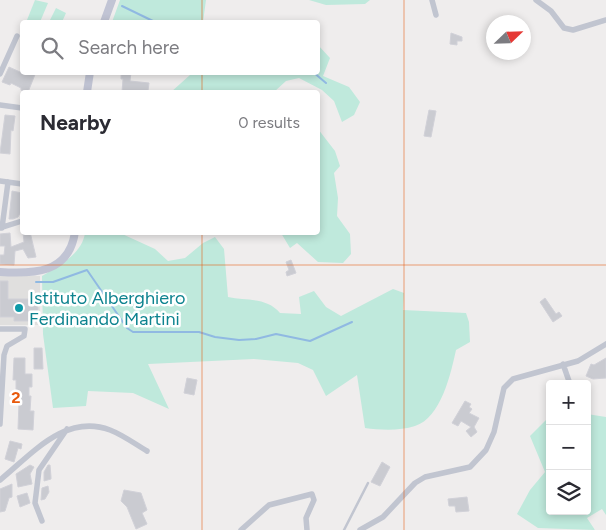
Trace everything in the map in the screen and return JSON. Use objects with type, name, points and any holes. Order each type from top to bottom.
[{"type":"main road","points":[[105,20],[112,0]]},
{"type":"main road","points":[[87,90],[90,75]]},
{"type":"main road","points":[[0,272],[34,273],[46,270],[66,254],[74,235]]},
{"type":"street","points":[[432,0],[436,15]]},
{"type":"street","points":[[536,0],[551,11],[564,28],[573,30],[606,20]]},
{"type":"street","points":[[0,74],[17,36]]},
{"type":"street","points":[[0,104],[20,108]]},
{"type":"street","points":[[0,181],[20,184]]},
{"type":"street","points":[[8,182],[1,228],[20,222]]},
{"type":"street","points":[[0,329],[25,329],[24,336],[7,346],[4,355],[0,424]]},
{"type":"street","points":[[360,530],[383,517],[415,483],[425,477],[470,467],[486,450],[494,432],[504,388],[513,379],[578,361],[606,344]]},
{"type":"street","points":[[563,364],[569,380]]},
{"type":"street","points":[[0,480],[54,435],[67,429],[102,427],[112,430],[147,451]]},
{"type":"street","points":[[42,521],[35,503],[39,470],[67,429]]},
{"type":"street","points":[[241,530],[270,506],[312,494],[314,500],[306,518],[307,530]]},
{"type":"lane","points":[[344,530],[368,483]]},
{"type":"shaded area","points":[[0,275],[40,276],[40,325],[0,325]]},
{"type":"green space","points":[[35,0],[48,3],[41,20],[27,20]]},
{"type":"green space","points":[[120,0],[206,0],[203,20],[113,20]]},
{"type":"green space","points":[[309,0],[370,0],[365,4],[326,5]]},
{"type":"green space","points":[[56,8],[66,13],[63,20],[50,20]]},
{"type":"green space","points":[[320,47],[330,58],[323,76],[349,87],[360,102],[354,115],[342,122],[334,101],[322,90],[299,78],[286,81],[276,90],[173,90],[190,75],[320,75]]},
{"type":"green space","points":[[320,132],[335,151],[340,166],[334,173],[338,198],[337,216],[350,234],[351,254],[343,263],[318,262],[297,243],[290,248],[282,235],[320,235]]},
{"type":"green space","points":[[84,235],[124,235],[155,249],[168,261],[185,258],[203,243],[215,237],[224,249],[228,297],[263,302],[269,304],[280,313],[301,314],[299,297],[314,291],[326,307],[341,316],[393,289],[404,293],[403,310],[466,313],[469,322],[470,342],[456,350],[448,382],[432,414],[415,426],[403,429],[383,430],[365,428],[357,375],[326,396],[313,370],[298,363],[254,359],[148,364],[169,409],[133,393],[88,391],[86,406],[53,408],[43,334],[42,276],[69,259],[83,240]]},
{"type":"green space","points":[[591,415],[606,417],[606,515],[602,509],[587,518],[595,530],[538,528],[517,514],[530,490],[545,472],[530,436],[546,420],[546,515],[591,515]]},
{"type":"building","points":[[451,33],[462,37],[462,41],[457,41],[457,45],[450,44]]},
{"type":"building","points":[[9,67],[20,72],[20,75],[35,75],[29,90],[21,90],[21,88],[11,83],[10,85],[2,82]]},
{"type":"building","points":[[121,75],[131,75],[130,81],[149,83],[148,90],[122,90],[123,79],[121,79]]},
{"type":"building","points":[[429,110],[436,111],[431,137],[424,136]]},
{"type":"building","points":[[5,115],[15,116],[13,131],[11,130],[10,154],[0,153]]},
{"type":"building","points":[[12,191],[20,193],[20,214],[18,217],[9,219]]},
{"type":"building","points":[[10,233],[11,247],[24,242],[23,235],[31,235],[36,257],[28,258],[23,249],[15,251],[14,265],[0,264],[0,255],[4,255],[5,246],[0,246],[0,234]]},
{"type":"building","points":[[291,260],[296,273],[287,276],[286,272],[289,270],[286,262]]},
{"type":"building","name":"Istituto Alberghiero Ferdinando Martini","points":[[0,281],[8,281],[8,299],[38,299],[38,321],[14,321],[14,317],[0,317]]},
{"type":"building","points":[[545,298],[556,314],[559,312],[562,316],[553,322],[540,302]]},
{"type":"building","points":[[34,348],[42,348],[43,369],[34,369]]},
{"type":"building","points":[[14,358],[25,358],[25,374],[32,374],[32,387],[29,387],[29,396],[31,396],[30,411],[34,411],[33,430],[18,429],[19,402],[13,399],[13,392],[16,393],[16,380],[13,380]]},
{"type":"building","points":[[606,358],[606,378],[593,379],[586,376],[591,364],[594,365]]},
{"type":"building","points":[[187,378],[197,380],[194,395],[184,393]]},
{"type":"building","points":[[465,401],[471,404],[469,407],[472,409],[469,413],[479,418],[474,427],[477,432],[471,437],[466,431],[471,427],[461,421],[458,426],[452,423]]},
{"type":"building","points":[[10,441],[22,444],[21,449],[18,448],[14,462],[5,459]]},
{"type":"building","points":[[382,462],[390,467],[380,486],[371,482]]},
{"type":"building","points":[[30,465],[34,467],[30,474],[32,484],[18,487],[16,474]]},
{"type":"building","points":[[48,465],[50,465],[51,479],[44,481],[44,472]]},
{"type":"building","points":[[12,484],[12,497],[9,498],[5,511],[0,512],[0,489]]},
{"type":"building","points":[[48,486],[49,492],[45,499],[41,500],[42,488]]},
{"type":"building","points":[[124,490],[141,493],[147,510],[142,513],[147,524],[136,529],[127,507],[121,501]]},
{"type":"building","points":[[27,493],[30,503],[20,507],[17,496]]},
{"type":"building","points":[[467,497],[469,511],[456,512],[455,506],[449,506],[448,499]]},
{"type":"waterway","points":[[122,6],[151,20]]},
{"type":"waterway","points":[[317,75],[326,83]]},
{"type":"waterway","points":[[36,282],[53,282],[87,270],[127,328],[133,332],[199,332],[215,337],[239,340],[256,339],[276,334],[310,341],[352,322]]},
{"type":"place","name":"Istituto Alberghiero Ferdinando Martini","points":[[19,308]]}]
